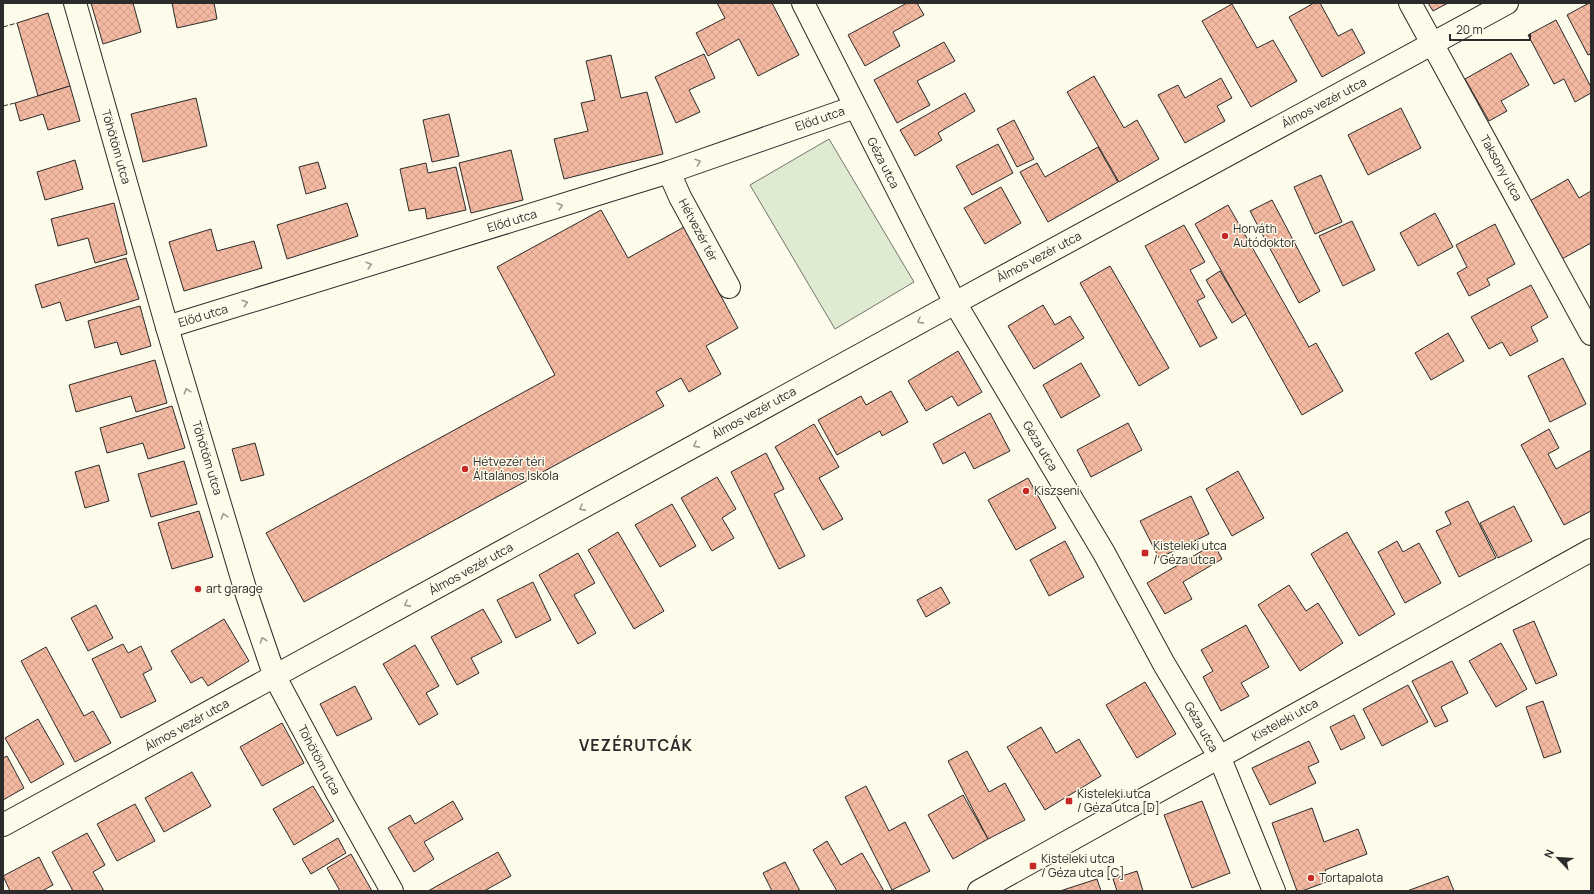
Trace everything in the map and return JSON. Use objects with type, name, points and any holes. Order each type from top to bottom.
[{"type":"street","name":"Töhötöm utca","points":[[75,3],[247,595],[275,677],[336,792],[392,891]]},
{"type":"street","name":"Géza utca","points":[[803,3],[955,303],[1104,553],[1164,664],[1218,756],[1274,891]]},
{"type":"street","name":"Taksony utca","points":[[1410,3],[1591,334]]},
{"type":"street","name":"Álmos vezér utca","points":[[3,825],[955,303],[1507,3]]},
{"type":"street","name":"Előd utca","points":[[168,327],[669,172],[855,107]]},
{"type":"street","name":"Hétvezér tér","points":[[669,172],[680,197],[729,287]]},
{"type":"street","name":"Kisteleki utca","points":[[979,891],[1218,756],[1591,550]]},
{"type":"green space","points":[[829,139],[914,282],[835,329],[750,185]]},
{"type":"building","points":[[91,3],[133,3],[141,32],[103,44]]},
{"type":"building","points":[[172,3],[214,3],[217,19],[177,28]]},
{"type":"building","points":[[717,3],[772,3],[799,55],[758,76],[739,39],[708,56],[696,33],[725,18]]},
{"type":"building","points":[[907,3],[917,3],[924,15],[893,32],[900,46],[865,66],[848,35]]},
{"type":"building","points":[[1314,3],[1320,3],[1338,36],[1352,29],[1365,53],[1322,77],[1289,17]]},
{"type":"building","points":[[1428,3],[1448,3],[1433,11]]},
{"type":"building","points":[[1591,3],[1591,54],[1588,55],[1567,15]]},
{"type":"building","points":[[1232,4],[1257,48],[1273,40],[1297,81],[1251,107],[1202,21]]},
{"type":"building","points":[[48,13],[70,86],[38,96],[17,23]]},
{"type":"building","points":[[1556,20],[1591,87],[1591,93],[1575,102],[1564,79],[1554,84],[1528,35]]},
{"type":"building","points":[[944,42],[955,61],[917,81],[930,105],[897,123],[874,80]]},
{"type":"building","points":[[1511,53],[1529,85],[1501,101],[1507,111],[1489,121],[1465,79]]},
{"type":"building","points":[[704,54],[715,78],[689,90],[700,112],[676,123],[655,77]]},
{"type":"building","points":[[611,55],[621,98],[647,92],[663,154],[564,179],[554,139],[588,131],[581,103],[595,100],[586,61]]},
{"type":"building","points":[[1094,76],[1124,128],[1137,120],[1159,159],[1119,182],[1067,92]]},
{"type":"building","points":[[1221,78],[1232,98],[1217,106],[1225,121],[1185,143],[1158,95],[1178,85],[1185,98]]},
{"type":"building","points":[[70,86],[80,121],[48,130],[43,114],[20,121],[15,103]]},
{"type":"building","points":[[965,93],[975,111],[938,133],[942,140],[915,156],[900,130]]},
{"type":"building","points":[[196,98],[207,146],[143,162],[131,114]]},
{"type":"building","points":[[1401,108],[1421,148],[1368,175],[1348,135]]},
{"type":"building","points":[[449,114],[459,156],[432,162],[423,120]]},
{"type":"building","points":[[1014,120],[1034,159],[1017,167],[997,129]]},
{"type":"building","points":[[998,144],[1013,173],[972,195],[956,166]]},
{"type":"building","points":[[1098,147],[1118,182],[1048,222],[1020,172],[1037,163],[1045,177]]},
{"type":"building","points":[[511,150],[523,200],[471,213],[459,163]]},
{"type":"building","points":[[75,160],[83,189],[45,200],[37,172]]},
{"type":"building","points":[[318,162],[326,188],[306,194],[299,167]]},
{"type":"building","points":[[426,163],[428,173],[456,167],[466,210],[427,219],[425,208],[409,211],[400,169]]},
{"type":"building","points":[[1321,175],[1342,222],[1315,234],[1294,187]]},
{"type":"building","points":[[1568,179],[1579,198],[1591,191],[1591,243],[1560,260],[1528,202]]},
{"type":"building","points":[[1001,187],[1021,223],[985,244],[964,208]]},
{"type":"building","points":[[1272,200],[1320,291],[1299,303],[1250,211]]},
{"type":"building","points":[[114,203],[127,254],[95,263],[88,238],[58,246],[51,219]]},
{"type":"building","points":[[347,203],[358,236],[287,259],[277,225]]},
{"type":"building","points":[[1228,205],[1309,347],[1316,343],[1343,391],[1302,415],[1195,224]]},
{"type":"building","name":"Hétvezér téri Általános Iskola","points":[[601,210],[628,258],[684,227],[738,328],[706,346],[721,374],[689,392],[681,378],[656,392],[664,406],[304,602],[266,533],[555,375],[497,267]]},
{"type":"building","points":[[1435,213],[1453,247],[1418,266],[1400,233]]},
{"type":"building","points":[[1352,221],[1375,270],[1343,286],[1319,236]]},
{"type":"building","points":[[1495,224],[1515,264],[1487,279],[1490,285],[1469,296],[1457,273],[1467,267],[1456,245]]},
{"type":"building","points":[[1184,225],[1205,262],[1190,270],[1205,297],[1197,301],[1217,338],[1200,347],[1145,246]]},
{"type":"building","points":[[211,229],[217,251],[254,241],[262,268],[184,291],[169,242]]},
{"type":"building","points":[[126,258],[139,299],[66,321],[60,302],[42,308],[35,285]]},
{"type":"building","points":[[1110,266],[1169,368],[1139,386],[1080,283]]},
{"type":"building","points":[[1220,271],[1246,314],[1232,323],[1206,280]]},
{"type":"building","points":[[1531,285],[1548,317],[1531,327],[1538,341],[1510,356],[1502,342],[1489,349],[1471,317]]},
{"type":"building","points":[[1043,305],[1055,325],[1070,316],[1084,338],[1034,369],[1008,326]]},
{"type":"building","points":[[140,306],[151,346],[121,355],[117,342],[95,348],[88,321]]},
{"type":"building","points":[[1448,333],[1464,361],[1431,380],[1415,353]]},
{"type":"building","points":[[958,351],[982,392],[958,406],[952,396],[926,411],[908,381]]},
{"type":"building","points":[[1563,358],[1586,404],[1550,422],[1528,376]]},
{"type":"building","points":[[155,360],[167,403],[136,412],[131,396],[76,412],[69,385]]},
{"type":"building","points":[[1081,363],[1100,396],[1061,418],[1043,385]]},
{"type":"building","points":[[891,391],[908,422],[882,436],[880,431],[837,455],[818,420],[861,396],[866,405]]},
{"type":"building","points":[[172,406],[185,448],[148,459],[143,443],[107,453],[100,428]]},
{"type":"building","points":[[990,413],[1010,451],[974,469],[965,452],[943,464],[933,444]]},
{"type":"building","points":[[1128,423],[1142,450],[1091,477],[1077,450]]},
{"type":"building","points":[[814,424],[839,467],[819,478],[843,519],[823,530],[775,447]]},
{"type":"building","points":[[1549,429],[1559,448],[1548,454],[1556,469],[1591,450],[1591,511],[1564,525],[1521,445]]},
{"type":"building","points":[[255,443],[264,475],[241,481],[232,449]]},
{"type":"building","points":[[766,453],[784,489],[774,494],[805,556],[779,569],[731,472]]},
{"type":"building","points":[[184,461],[197,504],[151,517],[138,474]]},
{"type":"building","points":[[99,465],[109,501],[85,508],[75,472]]},
{"type":"building","points":[[1238,471],[1264,518],[1232,536],[1206,489]]},
{"type":"building","points":[[717,477],[736,509],[722,518],[734,538],[712,551],[681,498]]},
{"type":"building","points":[[1028,478],[1056,528],[1016,550],[988,500]]},
{"type":"building","points":[[1191,496],[1209,534],[1159,558],[1140,521]]},
{"type":"building","points":[[1468,501],[1496,558],[1459,577],[1436,531],[1451,524],[1445,512]]},
{"type":"building","points":[[672,504],[696,546],[660,567],[635,525]]},
{"type":"building","points":[[1514,506],[1532,541],[1498,558],[1480,523]]},
{"type":"building","points":[[199,511],[213,557],[172,569],[158,523]]},
{"type":"building","points":[[618,532],[664,611],[634,629],[588,550]]},
{"type":"building","points":[[1347,532],[1395,614],[1359,636],[1311,554]]},
{"type":"building","points":[[1065,541],[1084,577],[1049,596],[1030,560]]},
{"type":"building","points":[[1397,541],[1403,552],[1419,543],[1441,583],[1405,603],[1378,552]]},
{"type":"building","points":[[1214,544],[1222,559],[1183,582],[1192,599],[1165,614],[1147,583]]},
{"type":"building","points":[[578,553],[595,583],[574,595],[596,633],[578,644],[539,575]]},
{"type":"building","points":[[533,582],[551,620],[516,638],[497,600]]},
{"type":"building","points":[[1289,585],[1306,611],[1318,603],[1343,643],[1300,671],[1258,605]]},
{"type":"building","points":[[941,587],[950,603],[926,617],[917,600]]},
{"type":"building","points":[[96,605],[113,638],[88,651],[71,618]]},
{"type":"building","points":[[483,609],[502,642],[471,658],[479,673],[457,685],[431,637]]},
{"type":"building","points":[[224,619],[249,661],[208,686],[202,677],[191,683],[171,651]]},
{"type":"building","points":[[1534,621],[1557,675],[1536,684],[1513,630]]},
{"type":"building","points":[[1246,625],[1269,667],[1241,683],[1249,696],[1221,711],[1203,677],[1213,671],[1201,650]]},
{"type":"building","points":[[1501,643],[1527,689],[1496,707],[1469,661]]},
{"type":"building","points":[[123,644],[128,653],[141,646],[152,669],[143,674],[156,701],[121,718],[92,659]]},
{"type":"building","points":[[415,645],[439,686],[426,693],[438,714],[419,725],[383,664]]},
{"type":"building","points":[[46,647],[84,716],[93,711],[111,743],[75,762],[21,661]]},
{"type":"building","points":[[1452,661],[1468,693],[1441,707],[1448,721],[1435,727],[1412,681]]},
{"type":"building","points":[[1145,682],[1176,734],[1137,758],[1106,705]]},
{"type":"building","points":[[1408,685],[1428,722],[1382,746],[1363,709]]},
{"type":"building","points":[[355,686],[372,719],[337,736],[320,704]]},
{"type":"building","points":[[1543,701],[1561,752],[1544,758],[1526,707]]},
{"type":"building","points":[[1354,715],[1365,738],[1341,750],[1330,727]]},
{"type":"building","points":[[38,719],[64,764],[31,783],[5,738]]},
{"type":"building","points":[[282,723],[304,763],[262,786],[240,747]]},
{"type":"building","points":[[1041,727],[1056,753],[1079,739],[1101,776],[1045,810],[1007,747]]},
{"type":"building","points":[[1309,741],[1319,762],[1308,767],[1316,783],[1270,805],[1252,768]]},
{"type":"building","points":[[967,751],[989,792],[1005,783],[1025,820],[988,839],[948,761]]},
{"type":"building","points":[[7,756],[24,788],[3,800],[3,758]]},
{"type":"building","points":[[192,772],[211,806],[164,832],[145,798]]},
{"type":"building","points":[[313,786],[334,821],[294,845],[273,809]]},
{"type":"building","points":[[866,786],[889,831],[905,822],[930,871],[892,890],[845,797]]},
{"type":"building","points":[[963,795],[988,839],[953,859],[928,815]]},
{"type":"building","points":[[453,801],[463,819],[424,842],[434,859],[414,872],[388,828],[410,815],[415,824]]},
{"type":"building","points":[[1202,801],[1230,873],[1192,888],[1164,815]]},
{"type":"building","points":[[135,804],[155,841],[117,861],[97,824]]},
{"type":"building","points":[[1312,808],[1324,842],[1358,829],[1367,854],[1325,870],[1329,881],[1302,891],[1297,891],[1272,823]]},
{"type":"building","points":[[87,833],[105,865],[93,872],[104,891],[73,891],[52,852]]},
{"type":"building","points":[[338,838],[346,853],[311,874],[302,859]]},
{"type":"building","points":[[827,841],[841,865],[862,853],[884,891],[837,891],[813,850]]},
{"type":"building","points":[[498,852],[511,876],[484,891],[428,891]]},
{"type":"building","points":[[351,854],[372,891],[340,891],[327,868]]},
{"type":"building","points":[[39,857],[53,885],[42,891],[10,891],[3,876]]},
{"type":"building","points":[[785,862],[800,891],[772,891],[763,873]]},
{"type":"building","points":[[1137,871],[1143,891],[1117,891],[1113,879]]},
{"type":"building","points":[[1448,876],[1454,891],[1407,891]]},
{"type":"building","points":[[1097,879],[1101,891],[1060,891]]},
{"type":"fence","points":[[3,27],[17,23]]},
{"type":"fence","points":[[3,106],[15,103]]},
{"type":"place","name":"Horváth Autódoktor","points":[[1225,236]]},
{"type":"place","name":"Hétvezér téri Általános Iskola","points":[[465,469]]},
{"type":"place","name":"Kiszseni","points":[[1026,491]]},
{"type":"place","name":"Kisteleki utca / Géza utca","points":[[1145,553]]},
{"type":"place","name":"art garage","points":[[198,589]]},
{"type":"place","name":"Kisteleki utca / Géza utca [D]","points":[[1069,801]]},
{"type":"place","name":"Kisteleki utca / Géza utca [C]","points":[[1033,866]]},
{"type":"place","name":"Tortapalota","points":[[1311,878]]},
{"type":"district","name":"VEZÉRUTCÁK","points":[[636,745]]}]
